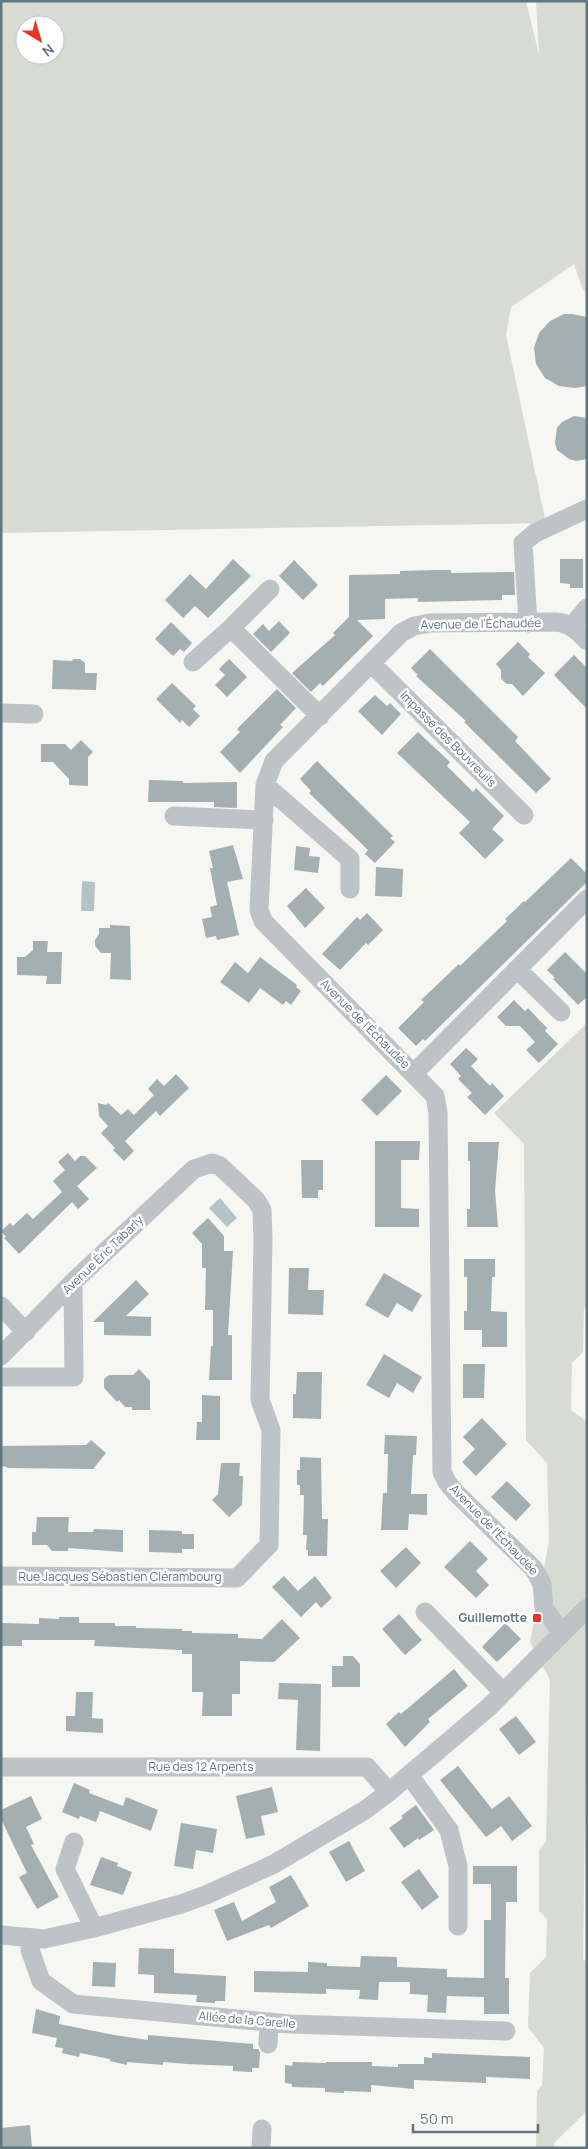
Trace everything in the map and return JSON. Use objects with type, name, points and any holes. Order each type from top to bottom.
[{"type":"street","points":[[528,623],[522,543],[535,533],[587,509]]},
{"type":"street","points":[[193,662],[270,589]]},
{"type":"street","points":[[587,608],[572,626],[587,640]]},
{"type":"street","name":"Avenue de l'Échaudée","points":[[562,1632],[544,1608],[542,1584],[534,1569],[456,1492],[447,1482],[442,1472],[438,1113],[435,1096],[263,921],[259,910],[265,785],[274,761],[401,634],[414,626],[430,623],[564,623],[572,626]]},
{"type":"street","points":[[231,628],[320,716]]},
{"type":"street","name":"Impasse des Bouvreuils","points":[[372,664],[524,815]]},
{"type":"street","points":[[1,713],[34,714]]},
{"type":"street","points":[[265,785],[350,859],[350,889]]},
{"type":"street","points":[[174,816],[264,820]]},
{"type":"street","points":[[414,1073],[587,899]]},
{"type":"street","points":[[517,969],[561,1012]]},
{"type":"street","name":"Avenue Éric Tabarly","points":[[1,1356],[73,1282],[194,1169],[212,1163]]},
{"type":"street","name":"Rue Jacques Sébastien Clérambourg","points":[[1,1576],[237,1578],[269,1545],[271,1430],[260,1400],[262,1210],[256,1200],[220,1166],[212,1163]]},
{"type":"street","points":[[1,1377],[74,1377],[73,1282]]},
{"type":"street","points":[[1,1306],[26,1332]]},
{"type":"street","points":[[1,1935],[44,1940],[181,1904],[245,1878],[320,1838],[365,1810],[409,1775],[504,1692],[587,1608]]},
{"type":"street","points":[[425,1612],[504,1692]]},
{"type":"street","name":"Rue des 12 Arpents","points":[[1,1767],[367,1767],[389,1792]]},
{"type":"street","points":[[409,1775],[450,1830],[458,1866],[458,1926]]},
{"type":"street","points":[[74,1842],[65,1869],[94,1928]]},
{"type":"street","name":"Allée de la Carelle","points":[[30,1938],[30,1950],[41,1981],[73,2004],[269,2022],[506,2031]]},
{"type":"street","points":[[268,2044],[269,2022]]},
{"type":"shaded area","points":[[1,1],[526,1],[539,55],[536,1],[587,1],[587,291],[583,290],[574,264],[511,307],[506,335],[546,523],[1,533]]},
{"type":"shaded area","points":[[82,881],[95,882],[94,911],[81,911]]},
{"type":"shaded area","points":[[587,1023],[587,1307],[584,1309],[583,1352],[572,1363],[571,1410],[587,1422],[587,1685],[583,1959],[587,1963],[587,2111],[554,2143],[554,2148],[536,2148],[537,2091],[542,2085],[544,2048],[528,2027],[530,1973],[546,1957],[547,1919],[539,1911],[539,1850],[546,1841],[550,1680],[530,1642],[549,1541],[547,1463],[526,1440],[524,1144],[494,1113]]},
{"type":"shaded area","points":[[220,1198],[237,1218],[227,1227],[209,1208]]},
{"type":"building","points":[[564,314],[587,317],[587,386],[575,388],[559,386],[545,378],[536,364],[534,348],[539,333],[550,321]]},
{"type":"building","points":[[574,416],[587,418],[587,459],[576,461],[569,459],[557,450],[555,443],[557,428],[562,422]]},
{"type":"building","points":[[233,559],[251,576],[208,618],[195,606],[183,618],[165,600],[190,574],[206,589]]},
{"type":"building","points":[[560,559],[583,559],[583,588],[570,588],[570,584],[560,583]]},
{"type":"building","points":[[294,560],[318,585],[303,600],[279,576]]},
{"type":"building","points":[[451,570],[451,573],[514,572],[515,595],[502,595],[502,600],[418,602],[418,598],[385,599],[385,619],[357,620],[373,636],[323,686],[320,683],[311,692],[292,673],[335,635],[333,633],[349,617],[349,575]]},
{"type":"building","points":[[279,621],[290,633],[271,652],[253,634],[263,624],[269,631]]},
{"type":"building","points":[[171,622],[192,643],[184,652],[180,649],[173,656],[155,639]]},
{"type":"building","points":[[518,642],[530,654],[528,657],[545,673],[523,696],[512,684],[507,684],[501,679],[501,670],[496,664]]},
{"type":"building","points":[[430,649],[518,737],[515,741],[551,779],[536,793],[464,722],[466,721],[416,676],[418,675],[411,668]]},
{"type":"building","points":[[574,655],[587,668],[587,709],[554,675]]},
{"type":"building","points":[[80,659],[85,663],[85,673],[97,673],[96,690],[52,689],[53,660],[71,661]]},
{"type":"building","points":[[229,659],[247,677],[227,697],[215,685],[225,675],[219,669]]},
{"type":"building","points":[[172,683],[196,706],[193,709],[200,716],[189,727],[182,720],[180,723],[156,699]]},
{"type":"building","points":[[277,689],[296,708],[280,725],[283,727],[240,773],[220,752],[240,732],[237,729]]},
{"type":"building","points":[[375,695],[387,706],[390,703],[401,714],[382,735],[358,711]]},
{"type":"building","points":[[418,732],[450,762],[447,766],[473,792],[476,788],[504,816],[492,829],[504,840],[485,859],[459,833],[470,822],[397,753]]},
{"type":"building","points":[[81,740],[93,752],[88,757],[88,786],[69,785],[69,779],[53,762],[41,762],[41,744],[65,744],[71,750]]},
{"type":"building","points":[[317,761],[393,836],[390,838],[395,842],[375,863],[365,854],[368,850],[309,793],[311,791],[300,779]]},
{"type":"building","points":[[149,780],[183,781],[183,783],[237,782],[237,808],[214,807],[214,802],[148,802]]},
{"type":"building","points":[[233,845],[243,879],[227,882],[239,935],[217,940],[216,936],[206,938],[202,919],[212,917],[210,907],[217,905],[210,868],[213,868],[209,851]]},
{"type":"building","points":[[296,846],[310,848],[309,856],[320,857],[318,873],[294,870]]},
{"type":"building","points":[[571,858],[587,874],[587,882],[425,1041],[423,1039],[416,1046],[398,1028],[424,1002],[421,1000],[459,964],[460,966],[507,921],[505,919]]},
{"type":"building","points":[[376,867],[403,869],[402,897],[375,896]]},
{"type":"building","points":[[306,888],[325,908],[305,928],[287,906]]},
{"type":"building","points":[[367,913],[383,930],[368,945],[366,943],[340,970],[322,954],[357,917],[360,920]]},
{"type":"building","points":[[110,925],[130,926],[131,980],[110,979],[111,953],[101,953],[95,946],[99,928],[110,928]]},
{"type":"building","points":[[33,941],[48,941],[47,952],[62,952],[61,984],[46,984],[47,976],[17,975],[17,957],[25,957],[33,950]]},
{"type":"building","points":[[565,952],[587,974],[587,997],[578,1005],[547,970]]},
{"type":"building","points":[[260,957],[297,985],[296,987],[301,991],[291,1005],[286,1001],[283,1005],[260,988],[249,1003],[220,982],[235,962],[248,973]]},
{"type":"building","points":[[514,1000],[525,1011],[528,1008],[547,1028],[545,1031],[558,1044],[539,1063],[526,1050],[535,1042],[520,1026],[506,1026],[497,1017]]},
{"type":"building","points":[[466,1048],[478,1059],[471,1066],[490,1086],[492,1083],[504,1096],[485,1115],[467,1097],[472,1093],[458,1079],[461,1076],[450,1064]]},
{"type":"building","points":[[176,1074],[189,1088],[160,1116],[156,1111],[125,1141],[134,1151],[124,1161],[113,1150],[115,1148],[101,1133],[108,1126],[99,1116],[98,1103],[106,1105],[108,1103],[121,1115],[128,1109],[134,1115],[154,1095],[148,1089],[157,1079],[164,1086]]},
{"type":"building","points":[[386,1075],[402,1091],[377,1116],[361,1100]]},
{"type":"building","points":[[375,1141],[420,1141],[419,1160],[401,1160],[401,1208],[419,1209],[419,1227],[375,1227]]},
{"type":"building","points":[[468,1142],[499,1142],[495,1191],[498,1227],[467,1227],[467,1209],[470,1209]]},
{"type":"building","points":[[68,1153],[75,1161],[80,1156],[85,1156],[97,1168],[77,1186],[89,1199],[78,1209],[72,1202],[19,1254],[4,1238],[6,1237],[1,1231],[10,1223],[13,1226],[27,1213],[33,1219],[62,1192],[53,1181],[65,1170],[58,1162]]},
{"type":"building","points":[[301,1160],[323,1160],[323,1190],[318,1190],[318,1198],[302,1198]]},
{"type":"building","points":[[208,1218],[224,1236],[224,1251],[233,1251],[228,1335],[232,1335],[232,1380],[209,1380],[211,1346],[213,1346],[213,1310],[205,1310],[206,1268],[202,1268],[202,1244],[192,1233]]},
{"type":"building","points":[[464,1259],[495,1259],[495,1277],[492,1277],[491,1311],[507,1312],[507,1347],[482,1347],[482,1330],[464,1330],[464,1311],[467,1311],[467,1277],[464,1277]]},
{"type":"building","points":[[289,1268],[309,1268],[308,1290],[324,1290],[323,1315],[288,1314]]},
{"type":"building","points":[[384,1273],[422,1295],[412,1312],[397,1303],[388,1318],[365,1305]]},
{"type":"building","points":[[136,1280],[149,1294],[126,1316],[151,1317],[151,1336],[104,1335],[104,1322],[93,1322]]},
{"type":"building","points":[[384,1354],[422,1377],[413,1393],[397,1383],[389,1398],[366,1385]]},
{"type":"building","points":[[463,1364],[485,1364],[484,1398],[463,1398]]},
{"type":"building","points":[[139,1369],[150,1381],[150,1410],[132,1410],[132,1407],[125,1407],[119,1400],[117,1402],[104,1388],[104,1379],[109,1375],[133,1375]]},
{"type":"building","points":[[297,1372],[322,1372],[321,1419],[293,1418],[293,1394],[296,1394]]},
{"type":"building","points":[[202,1395],[220,1396],[220,1440],[196,1440],[197,1422],[202,1422]]},
{"type":"building","points":[[482,1418],[507,1444],[476,1476],[462,1462],[475,1449],[463,1437]]},
{"type":"building","points":[[385,1435],[417,1436],[416,1455],[413,1455],[411,1494],[427,1494],[427,1515],[409,1514],[408,1530],[381,1530],[383,1493],[387,1493],[388,1454],[384,1454]]},
{"type":"building","points":[[91,1440],[106,1453],[93,1469],[7,1468],[1,1466],[1,1446],[86,1445]]},
{"type":"building","points":[[300,1457],[321,1458],[322,1519],[328,1519],[327,1556],[308,1556],[308,1550],[306,1550],[307,1535],[303,1535],[304,1495],[300,1495],[300,1485],[297,1485],[297,1470],[300,1470]]},
{"type":"building","points":[[221,1463],[240,1463],[239,1476],[243,1476],[242,1505],[229,1517],[212,1500],[218,1494]]},
{"type":"building","points":[[507,1481],[531,1505],[516,1521],[491,1497]]},
{"type":"building","points":[[37,1517],[69,1517],[68,1532],[93,1532],[94,1529],[123,1530],[123,1552],[68,1548],[68,1551],[52,1551],[47,1545],[32,1545],[32,1532],[36,1532]]},
{"type":"building","points":[[149,1530],[182,1531],[182,1534],[194,1534],[194,1549],[182,1549],[182,1553],[149,1552]]},
{"type":"building","points":[[470,1541],[488,1559],[476,1571],[489,1585],[476,1598],[444,1567]]},
{"type":"building","points":[[406,1547],[421,1563],[396,1588],[380,1571]]},
{"type":"building","points":[[284,1576],[298,1591],[315,1576],[332,1598],[321,1608],[316,1602],[301,1617],[272,1587]]},
{"type":"building","points":[[399,1614],[422,1640],[405,1655],[382,1629]]},
{"type":"building","points":[[59,1617],[79,1617],[79,1623],[115,1623],[115,1626],[182,1629],[182,1631],[192,1631],[192,1633],[238,1634],[238,1638],[262,1639],[282,1619],[300,1638],[274,1662],[240,1661],[240,1694],[232,1694],[232,1716],[202,1716],[203,1692],[192,1692],[192,1654],[182,1654],[182,1650],[94,1646],[95,1640],[22,1640],[22,1646],[1,1646],[2,1623],[39,1624],[39,1618],[59,1619]]},
{"type":"building","points":[[505,1623],[521,1639],[497,1662],[482,1647]]},
{"type":"building","points":[[343,1656],[353,1656],[360,1664],[360,1687],[332,1687],[332,1666],[343,1666]]},
{"type":"building","points":[[454,1669],[468,1686],[428,1719],[430,1722],[405,1747],[386,1724],[399,1712],[401,1714]]},
{"type":"building","points":[[279,1683],[321,1684],[320,1751],[296,1750],[298,1700],[278,1699]]},
{"type":"building","points":[[76,1692],[93,1692],[92,1718],[103,1719],[103,1733],[66,1731],[66,1716],[75,1716]]},
{"type":"building","points":[[516,1716],[536,1742],[519,1755],[499,1729]]},
{"type":"building","points":[[458,1766],[492,1809],[509,1796],[532,1826],[512,1841],[501,1826],[486,1837],[440,1780]]},
{"type":"building","points":[[74,1783],[90,1790],[89,1793],[123,1806],[126,1797],[158,1810],[151,1831],[100,1811],[96,1822],[80,1816],[79,1819],[62,1812]]},
{"type":"building","points":[[272,1787],[278,1812],[261,1816],[265,1835],[246,1839],[236,1796]]},
{"type":"building","points":[[31,1796],[42,1819],[26,1827],[34,1844],[31,1845],[59,1897],[37,1909],[19,1877],[27,1873],[1,1819],[1,1810]]},
{"type":"building","points":[[416,1805],[434,1830],[404,1848],[389,1828]]},
{"type":"building","points":[[181,1823],[217,1829],[213,1853],[196,1850],[193,1869],[174,1866]]},
{"type":"building","points":[[349,1841],[365,1871],[346,1882],[329,1852]]},
{"type":"building","points":[[101,1857],[118,1863],[117,1866],[132,1872],[123,1895],[90,1885]]},
{"type":"building","points":[[473,1866],[517,1866],[517,1902],[506,1902],[505,1978],[509,1978],[509,2014],[484,2014],[484,1997],[447,1996],[446,2013],[427,2012],[428,1995],[410,1994],[410,1982],[379,1982],[378,2000],[359,1999],[360,1990],[326,1989],[326,1994],[254,1992],[254,1971],[308,1972],[308,1962],[327,1963],[327,1966],[360,1967],[361,1956],[397,1957],[397,1967],[447,1969],[447,1977],[484,1978],[484,1920],[491,1920],[491,1884],[473,1884]]},
{"type":"building","points":[[419,1869],[439,1897],[422,1910],[401,1882]]},
{"type":"building","points":[[291,1875],[309,1906],[271,1928],[269,1925],[227,1941],[214,1910],[234,1902],[242,1921],[276,1902],[269,1887]]},
{"type":"building","points":[[139,1948],[174,1949],[174,1973],[226,1976],[225,2001],[215,2001],[215,2003],[196,2002],[197,1995],[154,1993],[154,1975],[138,1974]]},
{"type":"building","points":[[93,1962],[116,1963],[115,1987],[92,1986]]},
{"type":"building","points":[[36,2009],[60,2016],[59,2024],[114,2035],[148,2040],[148,2035],[253,2044],[253,2049],[258,2049],[260,2052],[259,2068],[252,2068],[252,2072],[233,2071],[233,2066],[163,2062],[163,2065],[127,2062],[127,2065],[110,2061],[110,2059],[80,2053],[79,2057],[62,2053],[63,2048],[55,2047],[57,2038],[32,2033]]},
{"type":"building","points":[[432,2053],[530,2057],[530,2079],[486,2077],[486,2083],[414,2080],[414,2089],[371,2085],[371,2092],[344,2091],[344,2093],[325,2092],[325,2088],[292,2087],[292,2084],[285,2083],[285,2065],[292,2066],[293,2062],[372,2062],[372,2066],[398,2067],[398,2064],[424,2064],[424,2057],[432,2058]]},
{"type":"building","points":[[30,2125],[32,2148],[2,2148],[1,2128]]},
{"type":"place","name":"Guillemotte","points":[[537,1618]]}]
